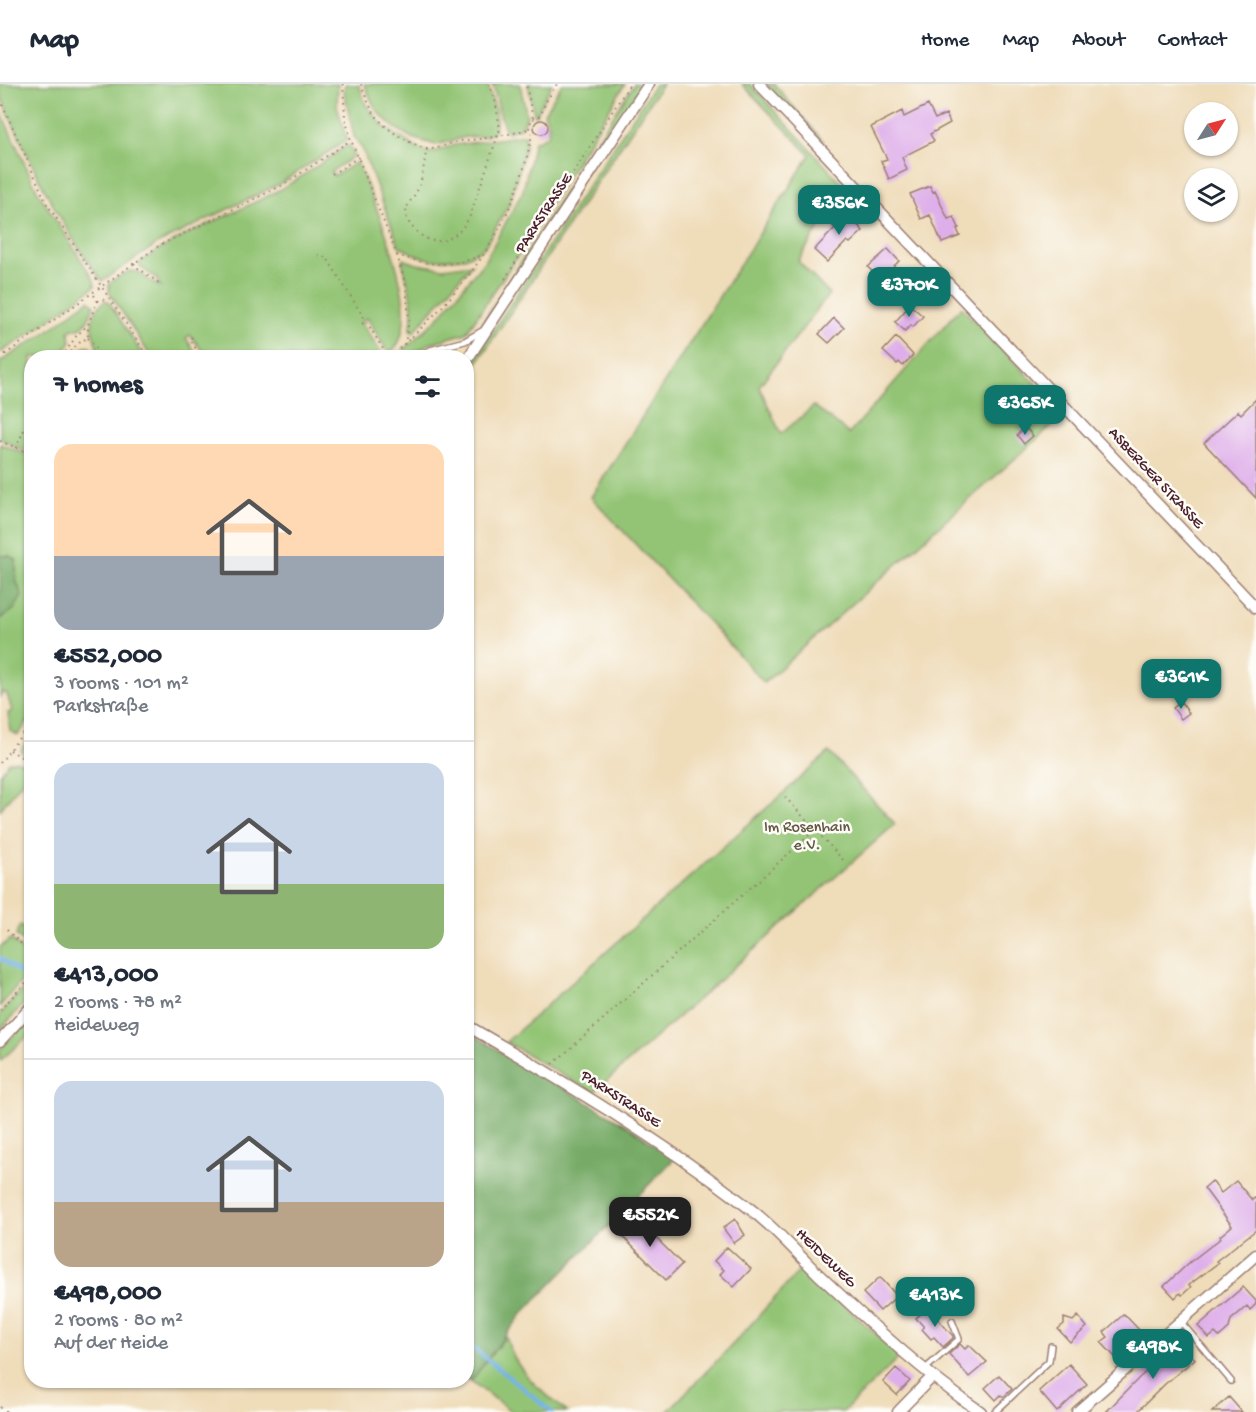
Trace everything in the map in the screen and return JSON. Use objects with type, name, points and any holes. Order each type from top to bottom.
[{"type":"street","name":"PARKSTRASSE","points":[[474,350],[649,84]]},
{"type":"street","name":"ASBERGER STRASSE","points":[[759,84],[1256,608]]},
{"type":"street","points":[[0,1041],[24,1015]]},
{"type":"street","name":"PARKSTRASSE","points":[[474,1030],[637,1127],[752,1210]]},
{"type":"street","name":"HEIDEWEG","points":[[752,1210],[863,1316],[928,1373],[981,1412]]},
{"type":"street","points":[[1077,1412],[1256,1255]]},
{"type":"street","points":[[898,1412],[928,1373]]},
{"type":"lane","points":[[430,350],[465,341],[489,328]]},
{"type":"lane","points":[[928,1373],[959,1339],[952,1321]]},
{"type":"lane","points":[[1180,1321],[1231,1381]]},
{"type":"lane","points":[[995,1412],[1050,1361],[1052,1346]]},
{"type":"path","points":[[343,84],[345,117],[351,140],[398,255],[406,286],[409,319],[405,344]]},
{"type":"path","points":[[361,84],[368,105],[376,118],[390,131],[426,149],[529,129]]},
{"type":"path","points":[[426,149],[422,178],[409,202],[406,218],[418,234],[425,240],[434,242],[452,237],[464,229],[470,216],[500,129],[495,99],[489,84]]},
{"type":"path","points":[[526,84],[533,119],[529,129]]},
{"type":"path","points":[[533,119],[541,115],[556,84]]},
{"type":"path","points":[[505,278],[630,84]]},
{"type":"path","points":[[0,99],[47,204],[143,350]]},
{"type":"path","points":[[398,350],[440,310],[486,254],[510,209],[519,186],[532,134],[529,129]]},
{"type":"path","points":[[0,358],[160,245],[283,185],[351,140]]},
{"type":"path","points":[[332,174],[359,157]]},
{"type":"path","points":[[398,255],[437,265],[461,263],[486,254]]},
{"type":"path","points":[[318,255],[327,258],[385,350]]},
{"type":"path","points":[[134,263],[159,283]]},
{"type":"path","points":[[93,293],[97,301],[88,325],[88,338],[97,350]]},
{"type":"path","points":[[97,301],[108,297]]},
{"type":"path","points":[[362,324],[366,321]]},
{"type":"path","points":[[67,350],[77,334],[88,325]]},
{"type":"path","points":[[192,337],[190,339],[197,350]]},
{"type":"path","points":[[72,350],[88,338]]},
{"type":"path","points":[[16,448],[24,430]]},
{"type":"path","points":[[0,441],[24,451]]},
{"type":"path","points":[[0,763],[24,732]]},
{"type":"path","points":[[10,750],[24,759]]},
{"type":"path","points":[[785,797],[844,861]]},
{"type":"path","points":[[547,1072],[815,830]]},
{"type":"path","points":[[7,930],[24,946]]},
{"type":"path","points":[[0,1010],[24,984]]},
{"type":"path","points":[[0,1407],[7,1412]]},
{"type":"green space","points":[[0,84],[338,84],[337,106],[347,140],[281,183],[159,243],[102,281],[77,246],[45,190],[6,108]]},
{"type":"green space","points":[[345,84],[359,85],[366,105],[384,127],[415,147],[430,153],[455,145],[525,135],[526,144],[510,203],[484,248],[465,258],[432,260],[399,246],[362,148],[354,137],[344,91]]},
{"type":"green space","points":[[364,84],[486,84],[494,107],[495,131],[487,136],[466,137],[436,145],[412,138],[392,126],[376,110]]},
{"type":"green space","points":[[492,84],[520,84],[527,117],[520,128],[507,132]]},
{"type":"green space","points":[[528,84],[552,84],[536,115],[534,115]]},
{"type":"green space","points":[[562,84],[625,84],[523,248],[466,333],[431,343],[420,350],[404,350],[438,318],[484,262],[523,191],[534,141],[548,135],[549,124],[544,113]]},
{"type":"green space","points":[[634,84],[642,84],[498,307],[482,323],[587,156]]},
{"type":"green space","points":[[655,84],[662,84],[474,367],[474,359]]},
{"type":"green space","points":[[742,84],[750,84],[845,187],[798,261],[829,294],[759,386],[781,434],[814,406],[849,434],[961,307],[1065,414],[764,683],[591,497],[810,155]]},
{"type":"green space","points":[[766,84],[774,84],[824,142]]},
{"type":"green space","points":[[0,110],[38,192],[94,280],[95,286],[40,327],[0,353]]},
{"type":"green space","points":[[348,145],[350,146],[354,156],[331,172],[334,176],[357,162],[385,231],[402,290],[404,316],[400,338],[392,350],[387,350],[367,318],[361,322],[379,350],[202,350],[190,335],[186,338],[194,350],[146,350],[109,292],[109,284],[126,272],[136,271],[161,287],[156,278],[140,267],[140,262],[156,251],[262,199]]},
{"type":"green space","points":[[403,259],[417,264],[443,268],[472,264],[413,333],[410,331],[412,304]]},
{"type":"green space","points":[[89,300],[94,305],[85,324],[69,331],[71,341],[65,350],[24,350],[24,450],[0,439],[0,362],[45,333]]},
{"type":"green space","points":[[106,300],[109,302],[140,350],[98,350],[92,326],[99,306]]},
{"type":"green space","points":[[89,346],[93,350],[80,350]]},
{"type":"green space","points":[[0,444],[24,453],[24,727],[18,735],[10,731],[8,713],[12,711],[7,694],[3,692],[0,697],[0,619],[22,596],[16,580],[16,560],[10,556],[0,556]]},
{"type":"green space","points":[[0,556],[10,556],[16,560],[16,580],[22,596],[13,610],[0,619]]},
{"type":"green space","name":"Im Rosenhain e.V.","points":[[829,752],[895,824],[593,1093],[506,1042]]},
{"type":"green space","points":[[17,761],[24,764],[24,779],[0,810],[0,774],[9,762]]},
{"type":"green space","points":[[20,925],[24,928],[24,943],[16,935]]},
{"type":"green space","points":[[11,939],[24,952],[24,978],[0,1006],[0,947]]},
{"type":"green space","points":[[24,988],[24,1004],[0,1030],[0,1014]]},
{"type":"green space","points":[[24,1024],[24,1039],[0,1061],[0,1049]]},
{"type":"green space","points":[[474,1036],[631,1128],[674,1159],[522,1314],[474,1377]]},
{"type":"green space","points":[[802,1268],[901,1356],[843,1412],[667,1412],[734,1343]]},
{"type":"green space","points":[[506,1336],[510,1349],[522,1370],[538,1388],[567,1412],[512,1412],[474,1383],[474,1377]]},
{"type":"building","points":[[928,105],[935,119],[946,114],[950,123],[930,134],[934,141],[902,157],[907,170],[889,179],[881,161],[887,159],[871,127],[902,111],[904,117]]},
{"type":"building","points":[[538,120],[544,120],[548,127],[544,134],[538,134],[534,130],[534,124]]},
{"type":"building","points":[[930,186],[933,192],[935,191],[948,219],[954,217],[960,236],[942,243],[930,215],[921,219],[910,194]]},
{"type":"building","points":[[849,209],[858,219],[855,222],[863,231],[850,243],[847,241],[827,262],[814,250],[835,228],[832,225]]},
{"type":"building","points":[[888,249],[899,261],[894,266],[903,275],[893,284],[884,275],[879,279],[868,267]]},
{"type":"building","points":[[910,305],[923,316],[913,327],[911,325],[905,331],[895,322]]},
{"type":"building","points":[[834,318],[844,328],[829,343],[819,334]]},
{"type":"building","points":[[896,337],[913,355],[903,366],[899,362],[897,364],[883,351]]},
{"type":"building","points":[[1256,399],[1256,498],[1204,443],[1238,411],[1241,414]]},
{"type":"building","points":[[1025,427],[1033,436],[1024,444],[1017,435]]},
{"type":"building","points":[[1181,702],[1189,713],[1181,719],[1173,708]]},
{"type":"building","points":[[1212,1181],[1221,1193],[1236,1181],[1252,1200],[1256,1197],[1256,1230],[1216,1261],[1218,1263],[1189,1285],[1191,1287],[1182,1295],[1180,1293],[1175,1298],[1164,1286],[1232,1226],[1204,1188]]},
{"type":"building","points":[[633,1215],[682,1264],[666,1280],[617,1231]]},
{"type":"building","points":[[735,1219],[745,1235],[734,1243],[723,1228]]},
{"type":"building","points":[[727,1247],[751,1269],[734,1287],[720,1274],[724,1270],[714,1261]]},
{"type":"building","points":[[880,1277],[897,1296],[880,1311],[863,1293]]},
{"type":"building","points":[[1243,1287],[1256,1301],[1256,1304],[1250,1310],[1247,1306],[1231,1320],[1229,1328],[1219,1337],[1215,1333],[1209,1338],[1198,1326]]},
{"type":"building","points":[[928,1308],[953,1336],[943,1347],[934,1337],[931,1339],[916,1318]]},
{"type":"building","points":[[1124,1314],[1142,1333],[1115,1357],[1101,1342],[1108,1337],[1104,1332]]},
{"type":"building","points":[[1078,1316],[1087,1327],[1070,1342],[1058,1329],[1064,1324],[1064,1318],[1073,1321]]},
{"type":"building","points":[[1180,1342],[1195,1359],[1137,1412],[1106,1412],[1139,1378]]},
{"type":"building","points":[[960,1344],[965,1349],[969,1345],[987,1362],[969,1377],[949,1354]]},
{"type":"building","points":[[1069,1364],[1087,1384],[1057,1412],[1039,1391]]},
{"type":"building","points":[[896,1368],[910,1381],[897,1395],[883,1382]]},
{"type":"building","points":[[999,1375],[1012,1389],[996,1400],[985,1388]]},
{"type":"building","points":[[1229,1397],[1242,1412],[1212,1412]]},
{"type":"waterway","points":[[0,958],[20,973]]},
{"type":"waterway","points":[[474,1349],[552,1412]]}]
